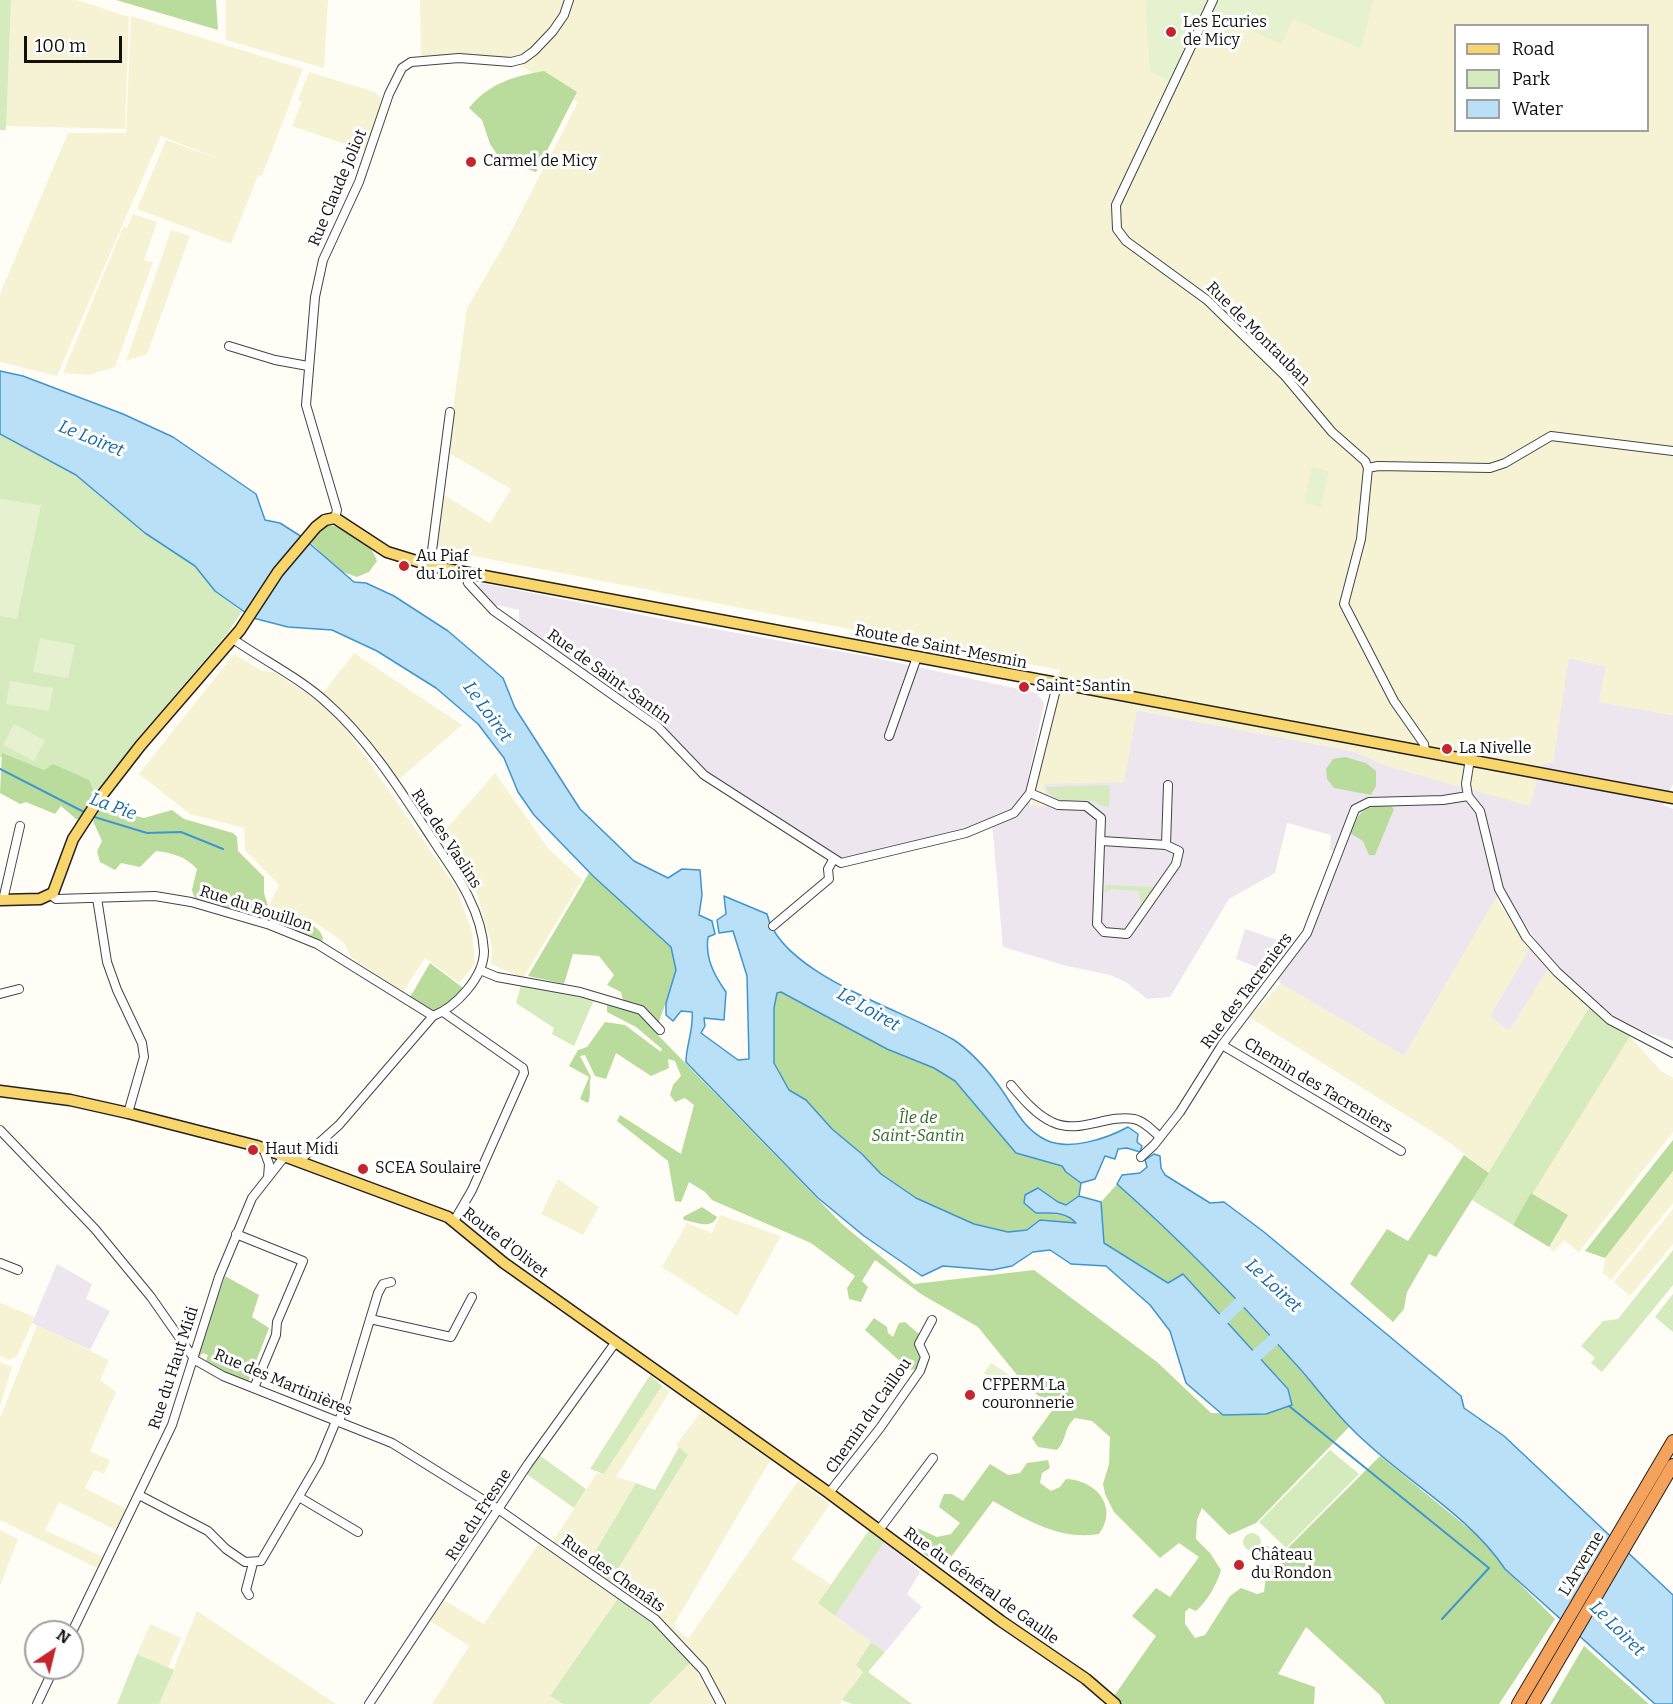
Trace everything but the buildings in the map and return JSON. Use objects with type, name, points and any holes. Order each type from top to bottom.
[{"type":"highway","name":"L'Arverne","points":[[1533,1704],[1564,1653],[1634,1521],[1673,1441]]},
{"type":"highway","name":"L'Arverne","points":[[1518,1704],[1552,1646],[1673,1465]]},
{"type":"main road","points":[[2,900],[40,899],[51,895],[57,887],[73,839],[88,814],[140,746],[236,634],[278,572],[316,527],[325,520],[335,518],[387,552],[430,566],[465,572]]},
{"type":"main road","name":"Route de Saint-Mesmin","points":[[465,572],[1056,685],[1425,750],[1673,798]]},
{"type":"main road","points":[[0,1090],[70,1100],[128,1113],[263,1148],[280,1155]]},
{"type":"main road","name":"Route d'Olivet","points":[[280,1155],[454,1221],[495,1257],[615,1343]]},
{"type":"main road","name":"Rue du Général de Gaulle","points":[[615,1343],[829,1493],[1008,1626],[1086,1679],[1115,1704]]},
{"type":"street","name":"Rue Claude Joliot","points":[[335,518],[337,510],[306,405],[315,297],[323,260],[359,182],[389,94],[402,68],[411,62],[437,60],[511,62],[523,59],[553,31],[564,15],[569,0]]},
{"type":"street","name":"Rue de Montauban","points":[[1213,0],[1116,205],[1117,229],[1126,241],[1207,300],[1285,376],[1332,432],[1360,456],[1368,468]]},
{"type":"street","points":[[229,346],[276,360],[308,366]]},
{"type":"street","points":[[430,566],[450,411]]},
{"type":"street","points":[[1425,750],[1424,744],[1394,701],[1344,604],[1361,539],[1368,468],[1490,468],[1505,463],[1551,436],[1673,451]]},
{"type":"street","name":"Rue de Saint-Santin","points":[[465,572],[468,583],[494,611],[658,727],[713,782],[833,860]]},
{"type":"street","name":"Rue des Vaslins","points":[[236,634],[326,701],[358,736],[413,810],[466,892],[482,934],[484,952],[480,970]]},
{"type":"street","points":[[889,736],[917,657]]},
{"type":"street","points":[[773,926],[829,879],[828,869],[833,860],[845,863],[981,829],[1014,813],[1030,793],[1056,685]]},
{"type":"street","points":[[1470,759],[1466,784],[1468,796],[1479,811],[1499,889],[1509,910],[1539,953],[1610,1020],[1673,1053]]},
{"type":"street","points":[[1166,845],[1168,785]]},
{"type":"street","points":[[1030,793],[1054,804],[1086,806],[1094,810],[1103,824],[1097,924],[1100,929],[1108,933],[1130,932],[1176,864],[1179,851],[1166,845],[1102,841]]},
{"type":"street","name":"Rue des Tacreniers","points":[[1141,1157],[1160,1137],[1222,1045],[1307,933],[1355,809],[1369,802],[1443,800],[1468,796]]},
{"type":"street","points":[[2,900],[20,826]]},
{"type":"street","name":"Rue du Bouillon","points":[[51,895],[56,899],[155,896],[191,902],[270,925],[316,944],[433,1016]]},
{"type":"street","points":[[97,898],[108,962],[117,990],[142,1043],[144,1057],[128,1113]]},
{"type":"street","points":[[298,1161],[339,1125],[433,1016],[443,1012],[480,970],[497,977],[580,992],[641,1010],[660,1030]]},
{"type":"street","points":[[0,994],[18,989]]},
{"type":"street","points":[[443,1012],[523,1068],[524,1073],[471,1190],[454,1221]]},
{"type":"street","name":"Chemin des Tacreniers","points":[[1222,1045],[1401,1151]]},
{"type":"street","points":[[1011,1085],[1025,1101],[1052,1123],[1076,1127],[1112,1120],[1134,1119],[1160,1137]]},
{"type":"street","name":"Rue des Martinières","points":[[0,1130],[95,1229],[151,1297],[193,1356],[223,1376],[392,1443],[498,1509]]},
{"type":"street","points":[[263,1148],[269,1164],[268,1177]]},
{"type":"street","points":[[269,1164],[280,1155]]},
{"type":"street","name":"Rue du Haut Midi","points":[[78,1620],[172,1425],[219,1276],[236,1234],[252,1198],[268,1177],[280,1155]]},
{"type":"street","points":[[236,1234],[303,1261],[277,1322],[276,1335],[254,1388]]},
{"type":"street","points":[[0,1263],[18,1270]]},
{"type":"street","points":[[139,1495],[208,1531],[235,1556],[253,1563],[261,1561],[319,1462],[338,1421],[383,1284],[391,1282]]},
{"type":"street","points":[[370,1319],[451,1337],[472,1297]]},
{"type":"street","name":"Chemin du Caillou","points":[[829,1493],[880,1428],[920,1371],[924,1357],[919,1344],[932,1320]]},
{"type":"street","name":"Rue du Fresne","points":[[369,1704],[498,1509],[615,1343]]},
{"type":"street","points":[[879,1530],[933,1458]]},
{"type":"street","points":[[299,1497],[358,1532]]},
{"type":"street","name":"Rue des Chenâts","points":[[498,1509],[655,1619],[703,1670],[721,1704]]},
{"type":"street","points":[[249,1595],[246,1590],[253,1563]]},
{"type":"street","points":[[37,1704],[48,1680]]},
{"type":"shaded area","points":[[11,0],[77,0],[129,17],[125,129],[6,126]]},
{"type":"shaded area","points":[[226,0],[328,0],[324,68],[226,40]]},
{"type":"shaded area","points":[[420,0],[1673,0],[1673,715],[1599,702],[1606,666],[1569,658],[1553,761],[1541,765],[1530,806],[1390,767],[1353,751],[1137,710],[1124,782],[1044,784],[1046,807],[1031,806],[1060,670],[433,548],[441,493],[490,523],[511,489],[447,452],[467,308],[504,245],[578,102],[518,64],[421,59]]},
{"type":"shaded area","points":[[131,16],[303,69],[262,176],[258,175],[231,244],[137,209],[166,140],[219,159],[161,136],[57,376],[0,362],[0,294],[68,133],[126,133]]},
{"type":"shaded area","points":[[309,72],[375,92],[381,98],[376,125],[365,151],[292,126],[302,102],[298,100]]},
{"type":"shaded area","points":[[133,214],[157,222],[144,260],[153,262],[115,367],[89,375],[63,373],[123,227],[127,228]]},
{"type":"shaded area","points":[[171,230],[190,236],[147,354],[126,361]]},
{"type":"shaded area","points":[[481,583],[687,624],[871,657],[1037,693],[1044,704],[1026,788],[1031,806],[1046,806],[1044,784],[1136,710],[1353,751],[1390,767],[1541,765],[1553,761],[1568,658],[1606,666],[1600,702],[1673,715],[1673,784],[1663,805],[1673,809],[1673,1041],[1645,1032],[1615,1017],[1594,1002],[1508,1031],[1490,1016],[1529,949],[1539,945],[1502,889],[1404,1056],[1281,984],[1274,974],[1236,959],[1245,929],[1301,948],[1336,851],[1330,850],[1331,835],[1287,823],[1275,873],[1229,899],[1170,997],[1147,999],[1126,982],[1110,975],[1067,966],[1003,947],[992,822],[839,860],[713,782],[658,727],[519,626],[519,610],[497,605],[495,609],[476,590]]},
{"type":"shaded area","points":[[354,653],[462,725],[397,781],[342,710],[323,693]]},
{"type":"shaded area","points":[[234,654],[262,671],[274,672],[320,702],[344,726],[457,889],[472,932],[475,964],[459,983],[425,958],[403,992],[352,958],[344,943],[312,920],[269,905],[279,885],[245,850],[244,828],[190,814],[139,774]]},
{"type":"shaded area","points":[[495,773],[548,848],[582,880],[523,978],[491,964],[492,946],[476,891],[442,834]]},
{"type":"shaded area","points":[[1496,898],[1529,949],[1490,1016],[1509,1031],[1549,967],[1590,1006],[1489,1173],[1447,1141],[1249,1017],[1281,984],[1404,1056]]},
{"type":"shaded area","points":[[1630,1036],[1661,1071],[1673,1078],[1673,1132],[1579,1252],[1564,1240],[1554,1252],[1549,1247],[1567,1215],[1531,1193]]},
{"type":"shaded area","points":[[1673,1171],[1673,1203],[1611,1280],[1603,1273],[1605,1258]]},
{"type":"shaded area","points":[[558,1179],[599,1207],[583,1235],[541,1214]]},
{"type":"shaded area","points":[[1673,1209],[1673,1244],[1630,1296],[1614,1282]]},
{"type":"shaded area","points":[[720,1215],[781,1236],[737,1316],[662,1267],[687,1223],[712,1233]]},
{"type":"shaded area","points":[[57,1264],[92,1284],[86,1299],[110,1311],[90,1350],[32,1323]]},
{"type":"shaded area","points":[[0,1303],[35,1317],[17,1356],[10,1360],[0,1356]]},
{"type":"shaded area","points":[[37,1325],[109,1360],[100,1380],[116,1392],[90,1451],[110,1460],[104,1474],[94,1470],[85,1488],[126,1509],[116,1530],[59,1502],[45,1530],[103,1557],[97,1568],[0,1520],[0,1418]]},
{"type":"shaded area","points":[[0,1362],[12,1367],[0,1406]]},
{"type":"shaded area","points":[[662,1386],[670,1391],[616,1477],[636,1483],[586,1567],[552,1543],[597,1473],[604,1474]]},
{"type":"shaded area","points":[[702,1410],[771,1459],[673,1626],[688,1639],[798,1481],[830,1504],[792,1559],[831,1584],[818,1603],[871,1642],[856,1665],[863,1671],[840,1704],[725,1704],[704,1667],[685,1643],[610,1582],[688,1455],[676,1445]]},
{"type":"shaded area","points":[[0,1530],[18,1539],[0,1586]]},
{"type":"shaded area","points":[[885,1541],[920,1572],[907,1594],[922,1607],[885,1652],[835,1616]]},
{"type":"shaded area","points":[[540,1542],[619,1597],[551,1695],[563,1704],[432,1704],[469,1646],[430,1621],[444,1600],[484,1624]]},
{"type":"shaded area","points":[[197,1611],[336,1704],[159,1704]]},
{"type":"shaded area","points":[[150,1624],[181,1638],[168,1668],[137,1654]]},
{"type":"shaded area","points":[[691,1662],[716,1704],[649,1704]]},
{"type":"green space","points":[[0,0],[11,0],[6,130],[0,130]]},
{"type":"green space","points":[[116,0],[216,0],[218,30]]},
{"type":"green space","name":"Les Ecuries de Micy","points":[[1145,0],[1373,0],[1361,49],[1293,19],[1282,44],[1204,11],[1170,81],[1150,72]]},
{"type":"green space","points":[[544,71],[577,92],[536,172],[501,160],[490,144],[482,120],[469,108],[476,100],[502,82]]},
{"type":"green space","points":[[0,434],[76,475],[145,533],[195,566],[215,591],[242,612],[226,635],[134,743],[88,809],[0,757]]},
{"type":"green space","points":[[1312,467],[1329,471],[1321,507],[1304,503]]},
{"type":"green space","points":[[0,499],[41,505],[17,619],[0,616]]},
{"type":"green space","points":[[328,525],[350,532],[369,547],[377,561],[369,572],[357,577],[340,571],[310,542],[318,530]]},
{"type":"green space","points":[[40,638],[75,645],[68,678],[33,672]]},
{"type":"green space","points":[[10,681],[53,688],[49,711],[6,704]]},
{"type":"green space","points":[[14,724],[45,740],[34,761],[3,745]]},
{"type":"green space","points":[[2,753],[44,770],[53,764],[89,780],[95,794],[80,819],[76,819],[61,806],[55,814],[26,802],[20,804],[0,793]]},
{"type":"green space","points":[[1345,757],[1366,763],[1376,771],[1376,786],[1371,795],[1334,788],[1327,779],[1326,769],[1333,759]]},
{"type":"green space","points":[[1110,785],[1109,807],[1084,800],[1059,800],[1046,787]]},
{"type":"green space","points":[[1389,804],[1394,809],[1375,855],[1369,855],[1363,841],[1350,833],[1357,818],[1368,808]]},
{"type":"green space","points":[[105,808],[144,818],[172,810],[184,819],[233,833],[237,837],[238,851],[264,877],[264,893],[269,909],[302,919],[322,934],[323,941],[195,899],[192,890],[197,869],[178,856],[156,851],[140,867],[121,863],[115,870],[100,862],[97,851],[102,841],[93,821],[99,811]]},
{"type":"green space","points":[[589,873],[671,947],[677,973],[655,1032],[842,1224],[914,1284],[1034,1270],[1157,1362],[1211,1413],[1266,1414],[1292,1405],[1289,1389],[1183,1275],[1168,1284],[1104,1243],[1101,1202],[1117,1184],[1237,1301],[1349,1427],[1256,1523],[1229,1535],[1202,1508],[1197,1520],[1196,1539],[1210,1553],[1221,1570],[1212,1592],[1200,1607],[1196,1611],[1189,1608],[1185,1612],[1185,1624],[1195,1638],[1205,1635],[1230,1596],[1241,1588],[1257,1594],[1264,1592],[1267,1569],[1380,1456],[1489,1545],[1506,1570],[1555,1619],[1499,1704],[1385,1704],[1380,1695],[1306,1627],[1278,1674],[1315,1687],[1314,1704],[1121,1704],[1114,1696],[1156,1636],[1132,1616],[1156,1588],[1170,1597],[1199,1557],[1179,1543],[1160,1558],[1114,1512],[1103,1484],[1109,1464],[1110,1437],[1092,1421],[1075,1418],[1057,1450],[1038,1447],[1032,1438],[1054,1408],[1026,1386],[978,1327],[921,1294],[875,1260],[862,1281],[868,1287],[861,1302],[849,1299],[847,1288],[855,1276],[811,1243],[712,1200],[705,1192],[689,1182],[681,1202],[675,1201],[668,1161],[617,1121],[620,1115],[681,1154],[694,1105],[685,1098],[675,1102],[670,1095],[673,1085],[681,1076],[675,1061],[668,1059],[669,1068],[651,1076],[616,1053],[606,1079],[595,1076],[585,1055],[580,1056],[591,1077],[588,1103],[580,1099],[589,1077],[569,1066],[578,1050],[587,1047],[605,1022],[625,1025],[661,1052],[662,1049],[636,1027],[607,1012],[607,1002],[623,1000],[621,992],[607,985],[614,975],[599,956],[573,954],[564,984],[528,976]]},
{"type":"green space","points":[[1105,885],[1154,887],[1144,904],[1141,905],[1139,891],[1111,889],[1105,893]]},
{"type":"green space","points":[[430,963],[463,988],[437,1015],[409,999]]},
{"type":"green space","points":[[521,985],[594,1000],[574,1046],[552,1034],[554,1028],[516,1003]]},
{"type":"green space","name":"Île de Saint-Santin","points":[[782,992],[887,1049],[934,1068],[955,1081],[1016,1152],[1062,1166],[1066,1172],[1081,1182],[1079,1196],[1066,1205],[1038,1188],[1036,1213],[1066,1215],[1076,1223],[1040,1220],[1027,1230],[1008,1232],[974,1224],[916,1198],[881,1174],[862,1154],[832,1129],[806,1100],[789,1090],[774,1063],[774,1008],[777,993]]},
{"type":"green space","points":[[1590,1006],[1630,1036],[1513,1225],[1472,1200]]},
{"type":"green space","points":[[1673,1140],[1673,1171],[1605,1258],[1585,1251]]},
{"type":"green space","points":[[1464,1155],[1489,1173],[1436,1257],[1429,1254],[1407,1292],[1404,1309],[1393,1322],[1350,1284],[1387,1229],[1408,1241]]},
{"type":"green space","points":[[1531,1193],[1568,1215],[1549,1247],[1513,1225]]},
{"type":"green space","points":[[702,1207],[717,1217],[714,1221],[703,1224],[684,1220],[683,1217]]},
{"type":"green space","points":[[1673,1250],[1673,1285],[1602,1372],[1591,1363],[1595,1358],[1581,1346],[1603,1321],[1618,1319]]},
{"type":"green space","points":[[225,1276],[259,1295],[252,1317],[269,1328],[248,1382],[221,1372],[206,1361],[208,1355],[203,1353],[199,1357],[197,1355]]},
{"type":"green space","points":[[1673,1294],[1673,1332],[1655,1317]]},
{"type":"green space","points":[[874,1318],[887,1327],[888,1333],[893,1337],[899,1323],[905,1322],[919,1334],[916,1341],[921,1363],[916,1369],[910,1370],[865,1330]]},
{"type":"green space","points":[[991,1363],[1008,1374],[1001,1385],[984,1373]]},
{"type":"green space","points":[[650,1375],[662,1386],[604,1474],[590,1469]]},
{"type":"green space","points":[[679,1447],[688,1455],[610,1582],[586,1567],[636,1483],[655,1490]]},
{"type":"green space","points":[[1330,1450],[1359,1474],[1286,1548],[1259,1522]]},
{"type":"green space","points":[[538,1454],[586,1489],[574,1508],[525,1473]]},
{"type":"green space","points":[[1048,1460],[1050,1468],[1042,1473],[1040,1483],[1051,1491],[1060,1487],[1066,1479],[1087,1484],[1101,1497],[1106,1514],[1105,1524],[1099,1534],[1070,1534],[1043,1527],[993,1501],[951,1557],[935,1562],[906,1540],[915,1527],[937,1537],[951,1534],[960,1523],[939,1507],[944,1494],[952,1494],[963,1501],[990,1464],[1008,1475],[1020,1473],[1027,1463]]},
{"type":"green space","points":[[870,1529],[885,1541],[835,1616],[818,1603]]},
{"type":"green space","points":[[1252,1533],[1258,1536],[1261,1542],[1258,1548],[1252,1551],[1246,1548],[1243,1542],[1246,1536]]},
{"type":"green space","points":[[1260,1545],[1268,1545],[1273,1550],[1271,1561],[1260,1563],[1255,1558],[1255,1550]]},
{"type":"green space","points":[[619,1597],[667,1634],[691,1662],[649,1704],[563,1704],[550,1696]]},
{"type":"green space","points":[[871,1642],[885,1652],[868,1672],[912,1704],[852,1704],[842,1700],[863,1672],[856,1665]]},
{"type":"green space","points":[[1584,1646],[1649,1704],[1550,1704]]},
{"type":"green space","points":[[137,1654],[174,1670],[159,1704],[117,1704]]},
{"type":"water","name":"Le Loiret","points":[[0,371],[23,376],[123,414],[173,437],[256,494],[265,520],[280,523],[302,537],[354,582],[366,583],[394,596],[448,631],[503,678],[515,708],[580,809],[634,861],[668,878],[682,869],[700,870],[702,895],[699,915],[712,921],[715,934],[708,937],[709,959],[714,973],[726,992],[724,1020],[704,1018],[705,1026],[701,1033],[738,1060],[749,1059],[747,976],[733,931],[719,933],[717,920],[726,914],[724,896],[767,914],[777,936],[795,955],[819,973],[847,989],[954,1040],[987,1071],[1023,1122],[1037,1135],[1055,1143],[1076,1144],[1109,1136],[1128,1127],[1138,1134],[1137,1142],[1142,1146],[1140,1152],[1127,1148],[1118,1149],[1115,1159],[1105,1156],[1095,1179],[1081,1183],[1066,1172],[1062,1166],[1016,1153],[955,1081],[934,1068],[887,1049],[781,992],[777,993],[774,1008],[774,1063],[789,1090],[806,1100],[832,1129],[862,1154],[881,1174],[916,1198],[974,1224],[1008,1232],[1027,1230],[1040,1220],[1076,1223],[1068,1216],[1036,1213],[1024,1203],[1025,1195],[1038,1188],[1066,1205],[1079,1196],[1101,1202],[1104,1243],[1168,1283],[1183,1274],[1288,1389],[1292,1405],[1266,1414],[1223,1415],[1186,1383],[1170,1331],[1150,1305],[1106,1266],[1071,1264],[1050,1250],[1033,1252],[1012,1266],[992,1270],[943,1266],[922,1276],[864,1236],[818,1198],[686,1062],[692,1012],[681,1011],[673,1021],[666,1015],[666,1003],[676,970],[671,947],[593,876],[534,815],[518,792],[504,758],[478,724],[436,688],[377,651],[332,630],[288,627],[253,618],[215,591],[195,566],[145,533],[76,475],[0,434]]},
{"type":"water","name":"Le Loiret","points":[[1154,1154],[1160,1156],[1161,1168],[1165,1175],[1210,1203],[1224,1202],[1264,1232],[1461,1396],[1464,1408],[1504,1436],[1673,1595],[1673,1704],[1655,1704],[1505,1569],[1472,1530],[1370,1446],[1343,1420],[1299,1367],[1228,1291],[1185,1247],[1117,1184],[1122,1175],[1140,1173],[1147,1167],[1145,1160]]},
{"type":"waterway","name":"La Pie","points":[[0,769],[86,813]]},
{"type":"waterway","name":"La Pie","points":[[91,816],[147,833],[181,832],[223,849]]},
{"type":"waterway","name":"Le Loiret","points":[[1214,1328],[1251,1292]]},
{"type":"waterway","points":[[1245,1356],[1250,1361],[1286,1329]]},
{"type":"waterway","points":[[1289,1406],[1489,1568],[1442,1619]]},
{"type":"place","name":"Les Ecuries de Micy","points":[[1171,32]]},
{"type":"place","name":"Carmel de Micy","points":[[471,162]]},
{"type":"place","name":"Au Piaf du Loiret","points":[[404,566]]},
{"type":"place","name":"Saint-Santin","points":[[1024,687]]},
{"type":"place","name":"La Nivelle","points":[[1447,749]]},
{"type":"place","name":"Haut Midi","points":[[253,1150]]},
{"type":"place","name":"SCEA Soulaire","points":[[363,1169]]},
{"type":"place","name":"CFPERM La couronnerie","points":[[970,1395]]},
{"type":"place","name":"Château du Rondon","points":[[1239,1565]]}]
